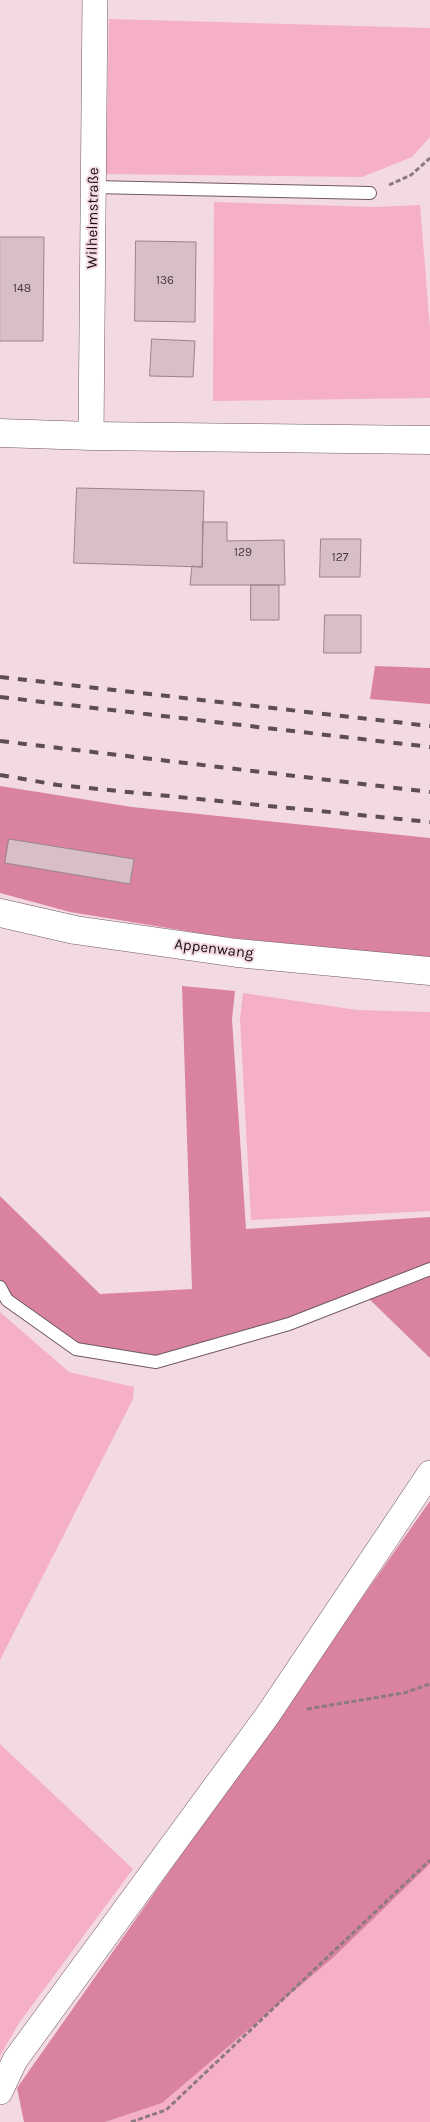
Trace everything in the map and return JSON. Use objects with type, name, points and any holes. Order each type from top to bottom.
[{"type":"main road","points":[[0,433],[91,436],[430,440]]},
{"type":"main road","name":"Appenwang","points":[[0,913],[76,930],[236,953],[430,971]]},
{"type":"street","name":"Wilhelmstraße","points":[[91,436],[95,0]]},
{"type":"street","points":[[0,2092],[15,2060],[267,1716],[430,1473]]},
{"type":"lane","points":[[93,187],[370,193]]},
{"type":"lane","points":[[0,1287],[7,1300],[76,1349],[156,1362],[288,1324],[430,1269]]},
{"type":"path","points":[[370,193],[411,175],[430,158]]},
{"type":"path","points":[[267,1716],[404,1692],[430,1684]]},
{"type":"path","points":[[131,2122],[166,2110],[430,1860]]},
{"type":"shaded area","points":[[109,19],[430,28],[430,137],[412,157],[362,177],[106,174]]},
{"type":"shaded area","points":[[214,202],[375,207],[420,205],[430,328],[430,398],[213,401]]},
{"type":"shaded area","points":[[375,666],[430,668],[430,704],[370,699]]},
{"type":"shaded area","points":[[0,786],[132,807],[430,838],[430,958],[223,937],[70,912],[0,893]]},
{"type":"shaded area","points":[[182,986],[235,991],[232,1019],[246,1229],[430,1217],[430,1358],[364,1294],[156,1362],[76,1349],[0,1287],[0,1196],[100,1294],[192,1289]]},
{"type":"shaded area","points":[[243,993],[357,1010],[430,1012],[430,1211],[251,1220],[240,1019]]},
{"type":"shaded area","points":[[0,1312],[69,1372],[134,1387],[133,1399],[0,1660]]},
{"type":"shaded area","points":[[430,1501],[430,1864],[334,1957],[162,2103],[105,2122],[24,2122],[17,2088]]},
{"type":"shaded area","points":[[0,1744],[133,1869],[19,2023],[0,2056]]},
{"type":"shaded area","points":[[430,1864],[430,2122],[105,2122],[162,2103],[334,1957]]},
{"type":"building","points":[[0,237],[44,237],[43,341],[0,341]]},
{"type":"building","points":[[136,241],[196,242],[195,322],[135,321]]},
{"type":"building","points":[[152,339],[195,341],[193,377],[150,376]]},
{"type":"building","points":[[77,488],[204,491],[202,567],[74,563]]},
{"type":"building","points":[[203,522],[227,522],[227,541],[284,540],[285,585],[190,585],[192,566],[202,567]]},
{"type":"building","points":[[321,539],[361,539],[360,577],[320,577]]},
{"type":"building","points":[[251,585],[279,585],[279,620],[251,620]]},
{"type":"building","points":[[325,615],[361,615],[361,653],[324,653]]},
{"type":"building","points":[[9,839],[134,859],[130,884],[5,863]]},
{"type":"railway","points":[[0,677],[430,726]]},
{"type":"railway","points":[[0,697],[430,747]]},
{"type":"railway","points":[[0,741],[430,792]]},
{"type":"railway","points":[[0,775],[58,785],[430,822]]}]
